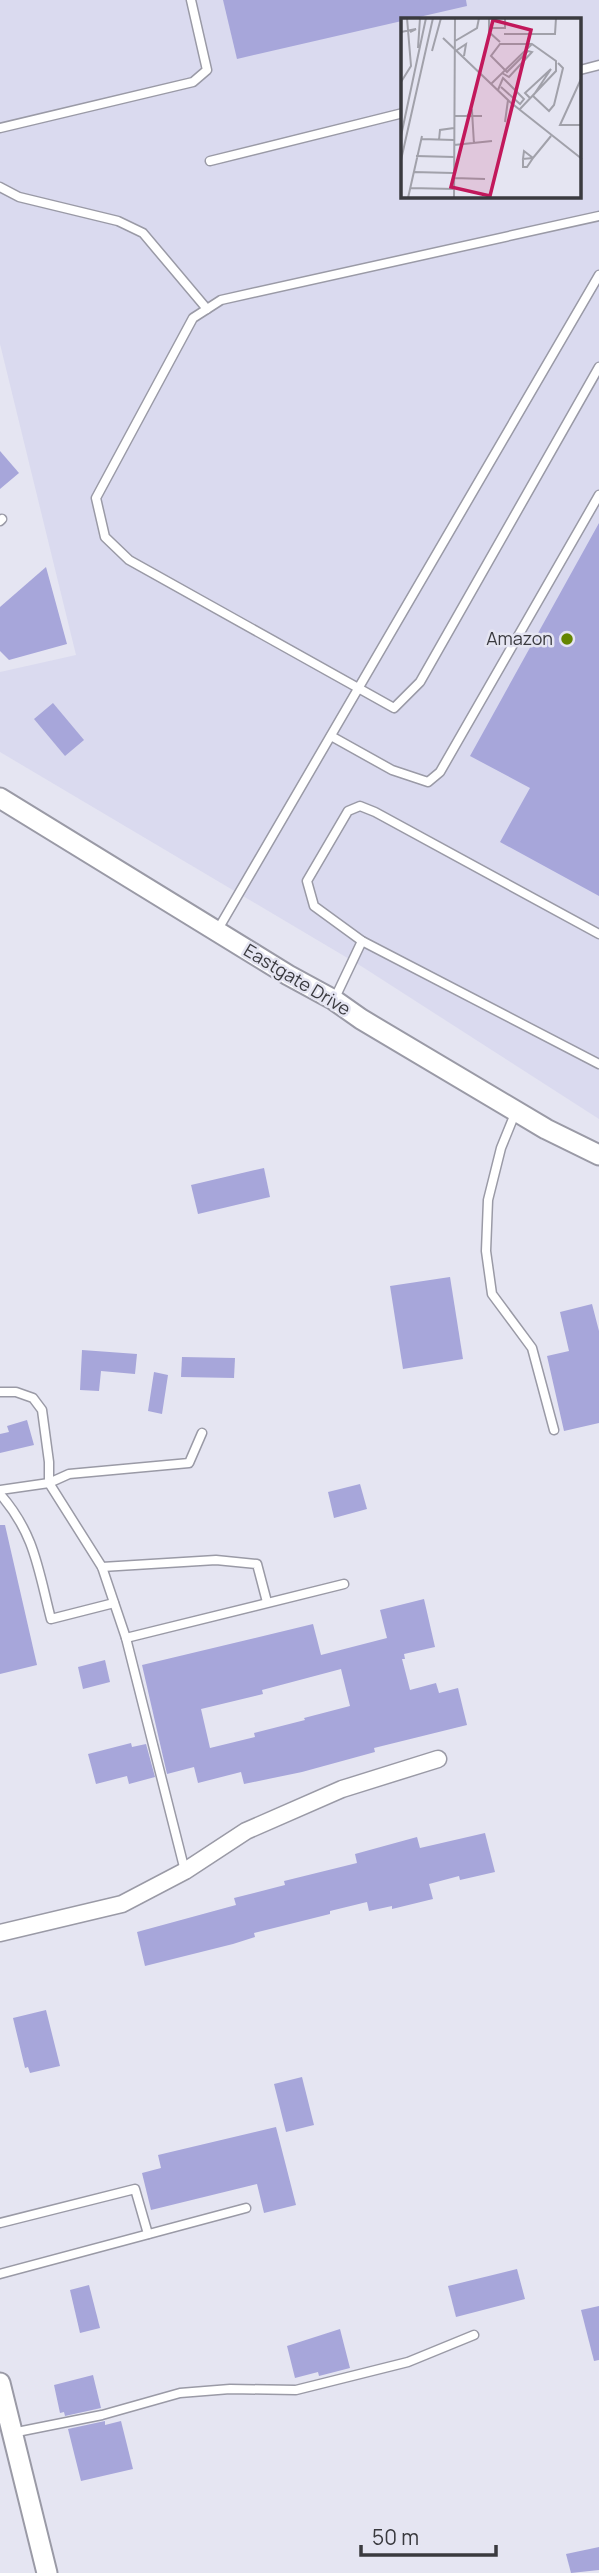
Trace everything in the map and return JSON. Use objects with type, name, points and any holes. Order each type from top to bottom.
[{"type":"street","name":"Eastgate Drive","points":[[0,798],[298,981],[334,1000],[361,1019],[516,1111],[599,1155]]},
{"type":"street","points":[[0,1933],[122,1904],[185,1871],[246,1831],[342,1789],[438,1759]]},
{"type":"street","points":[[0,2383],[47,2573]]},
{"type":"lane","points":[[0,128],[193,82],[206,70],[191,0]]},
{"type":"lane","points":[[582,69],[599,65]]},
{"type":"lane","points":[[210,161],[401,113]]},
{"type":"lane","points":[[0,187],[19,197],[118,221],[143,233],[207,309]]},
{"type":"lane","points":[[599,216],[220,300],[193,318],[96,498],[106,537],[128,560],[394,708],[420,682],[599,367]]},
{"type":"lane","points":[[216,931],[599,275]]},
{"type":"lane","points":[[331,736],[392,770],[428,782],[440,772],[599,495]]},
{"type":"lane","points":[[599,934],[360,806],[348,811],[307,881],[314,906],[362,941],[599,1064]]},
{"type":"lane","points":[[334,1000],[362,941]]},
{"type":"lane","points":[[516,1111],[500,1149],[488,1200],[488,1262],[492,1294],[532,1348],[554,1430]]},
{"type":"lane","points":[[0,1392],[16,1392],[33,1398],[42,1410],[50,1462],[49,1483],[102,1566],[126,1638],[185,1871]]},
{"type":"lane","points":[[114,1603],[51,1619],[26,1528],[0,1492],[49,1483],[69,1474],[189,1463],[202,1433]]},
{"type":"lane","points":[[102,1566],[216,1560],[257,1564],[267,1602]]},
{"type":"lane","points":[[126,1638],[344,1584]]},
{"type":"lane","points":[[0,2222],[135,2189],[148,2234]]},
{"type":"lane","points":[[0,2274],[246,2208]]},
{"type":"lane","points":[[12,2433],[102,2415],[180,2393],[230,2389],[296,2390],[408,2361],[474,2335]]},
{"type":"shaded area","name":"Amazon","points":[[0,0],[599,0],[599,1119],[361,966],[0,752],[0,672],[76,655],[0,344]]},
{"type":"building","points":[[223,0],[466,0],[467,6],[415,18],[401,18],[401,21],[237,59]]},
{"type":"building","points":[[0,451],[19,473],[0,489]]},
{"type":"building","name":"Amazon","points":[[599,523],[599,896],[500,842],[530,788],[470,756]]},
{"type":"building","points":[[46,567],[67,644],[9,660],[0,651],[0,607]]},
{"type":"building","points":[[53,703],[84,740],[65,756],[34,719]]},
{"type":"building","points":[[264,1168],[270,1197],[198,1214],[191,1185]]},
{"type":"building","points":[[450,1277],[463,1359],[403,1369],[390,1286]]},
{"type":"building","points":[[592,1304],[599,1331],[599,1423],[564,1431],[547,1356],[569,1351],[560,1312]]},
{"type":"building","points":[[82,1350],[137,1354],[135,1374],[101,1371],[99,1391],[80,1390]]},
{"type":"building","points":[[182,1357],[235,1358],[234,1378],[181,1377]]},
{"type":"building","points":[[154,1372],[168,1375],[162,1414],[148,1411]]},
{"type":"building","points":[[27,1420],[34,1445],[0,1453],[0,1434],[9,1432],[7,1426]]},
{"type":"building","points":[[360,1484],[367,1509],[334,1518],[328,1492]]},
{"type":"building","points":[[0,1525],[5,1525],[37,1665],[0,1674]]},
{"type":"building","points":[[424,1599],[435,1647],[404,1654],[405,1659],[402,1659],[410,1690],[436,1683],[439,1693],[458,1688],[467,1725],[374,1748],[375,1752],[302,1772],[244,1784],[241,1772],[198,1783],[194,1767],[167,1774],[142,1665],[313,1624],[321,1655],[387,1638],[380,1610]],"holes":[[[341,1669],[350,1706],[254,1733],[255,1737],[210,1748],[201,1709],[263,1694],[262,1690]]]},
{"type":"building","points":[[105,1660],[110,1682],[83,1689],[78,1667]]},
{"type":"building","points":[[131,1743],[132,1747],[146,1744],[155,1777],[129,1784],[127,1776],[96,1784],[88,1754]]},
{"type":"building","points":[[485,1833],[495,1872],[460,1880],[459,1876],[429,1884],[433,1899],[392,1909],[392,1906],[369,1911],[367,1902],[254,1933],[255,1937],[233,1944],[145,1966],[137,1932],[236,1905],[234,1898],[285,1885],[284,1881],[357,1863],[355,1854],[417,1837],[420,1848]]},
{"type":"building","points":[[46,2010],[60,2066],[30,2073],[28,2067],[25,2068],[13,2018]]},
{"type":"building","points":[[302,2077],[314,2125],[286,2132],[274,2084]]},
{"type":"building","points":[[276,2127],[296,2205],[264,2213],[257,2184],[151,2210],[142,2173],[161,2168],[158,2155]]},
{"type":"building","points":[[517,2269],[525,2299],[456,2317],[448,2286]]},
{"type":"building","points":[[89,2285],[100,2328],[80,2333],[70,2290]]},
{"type":"building","points":[[599,2306],[599,2360],[594,2361],[581,2310]]},
{"type":"building","points":[[340,2329],[350,2368],[319,2376],[318,2372],[295,2378],[287,2346]]},
{"type":"building","points":[[93,2375],[101,2408],[65,2416],[64,2412],[60,2413],[54,2385]]},
{"type":"building","points":[[105,2421],[105,2425],[121,2421],[133,2469],[81,2481],[68,2429]]},
{"type":"building","points":[[599,2547],[599,2570],[571,2573],[566,2554]]},
{"type":"place","name":"Amazon","points":[[567,639]]}]
